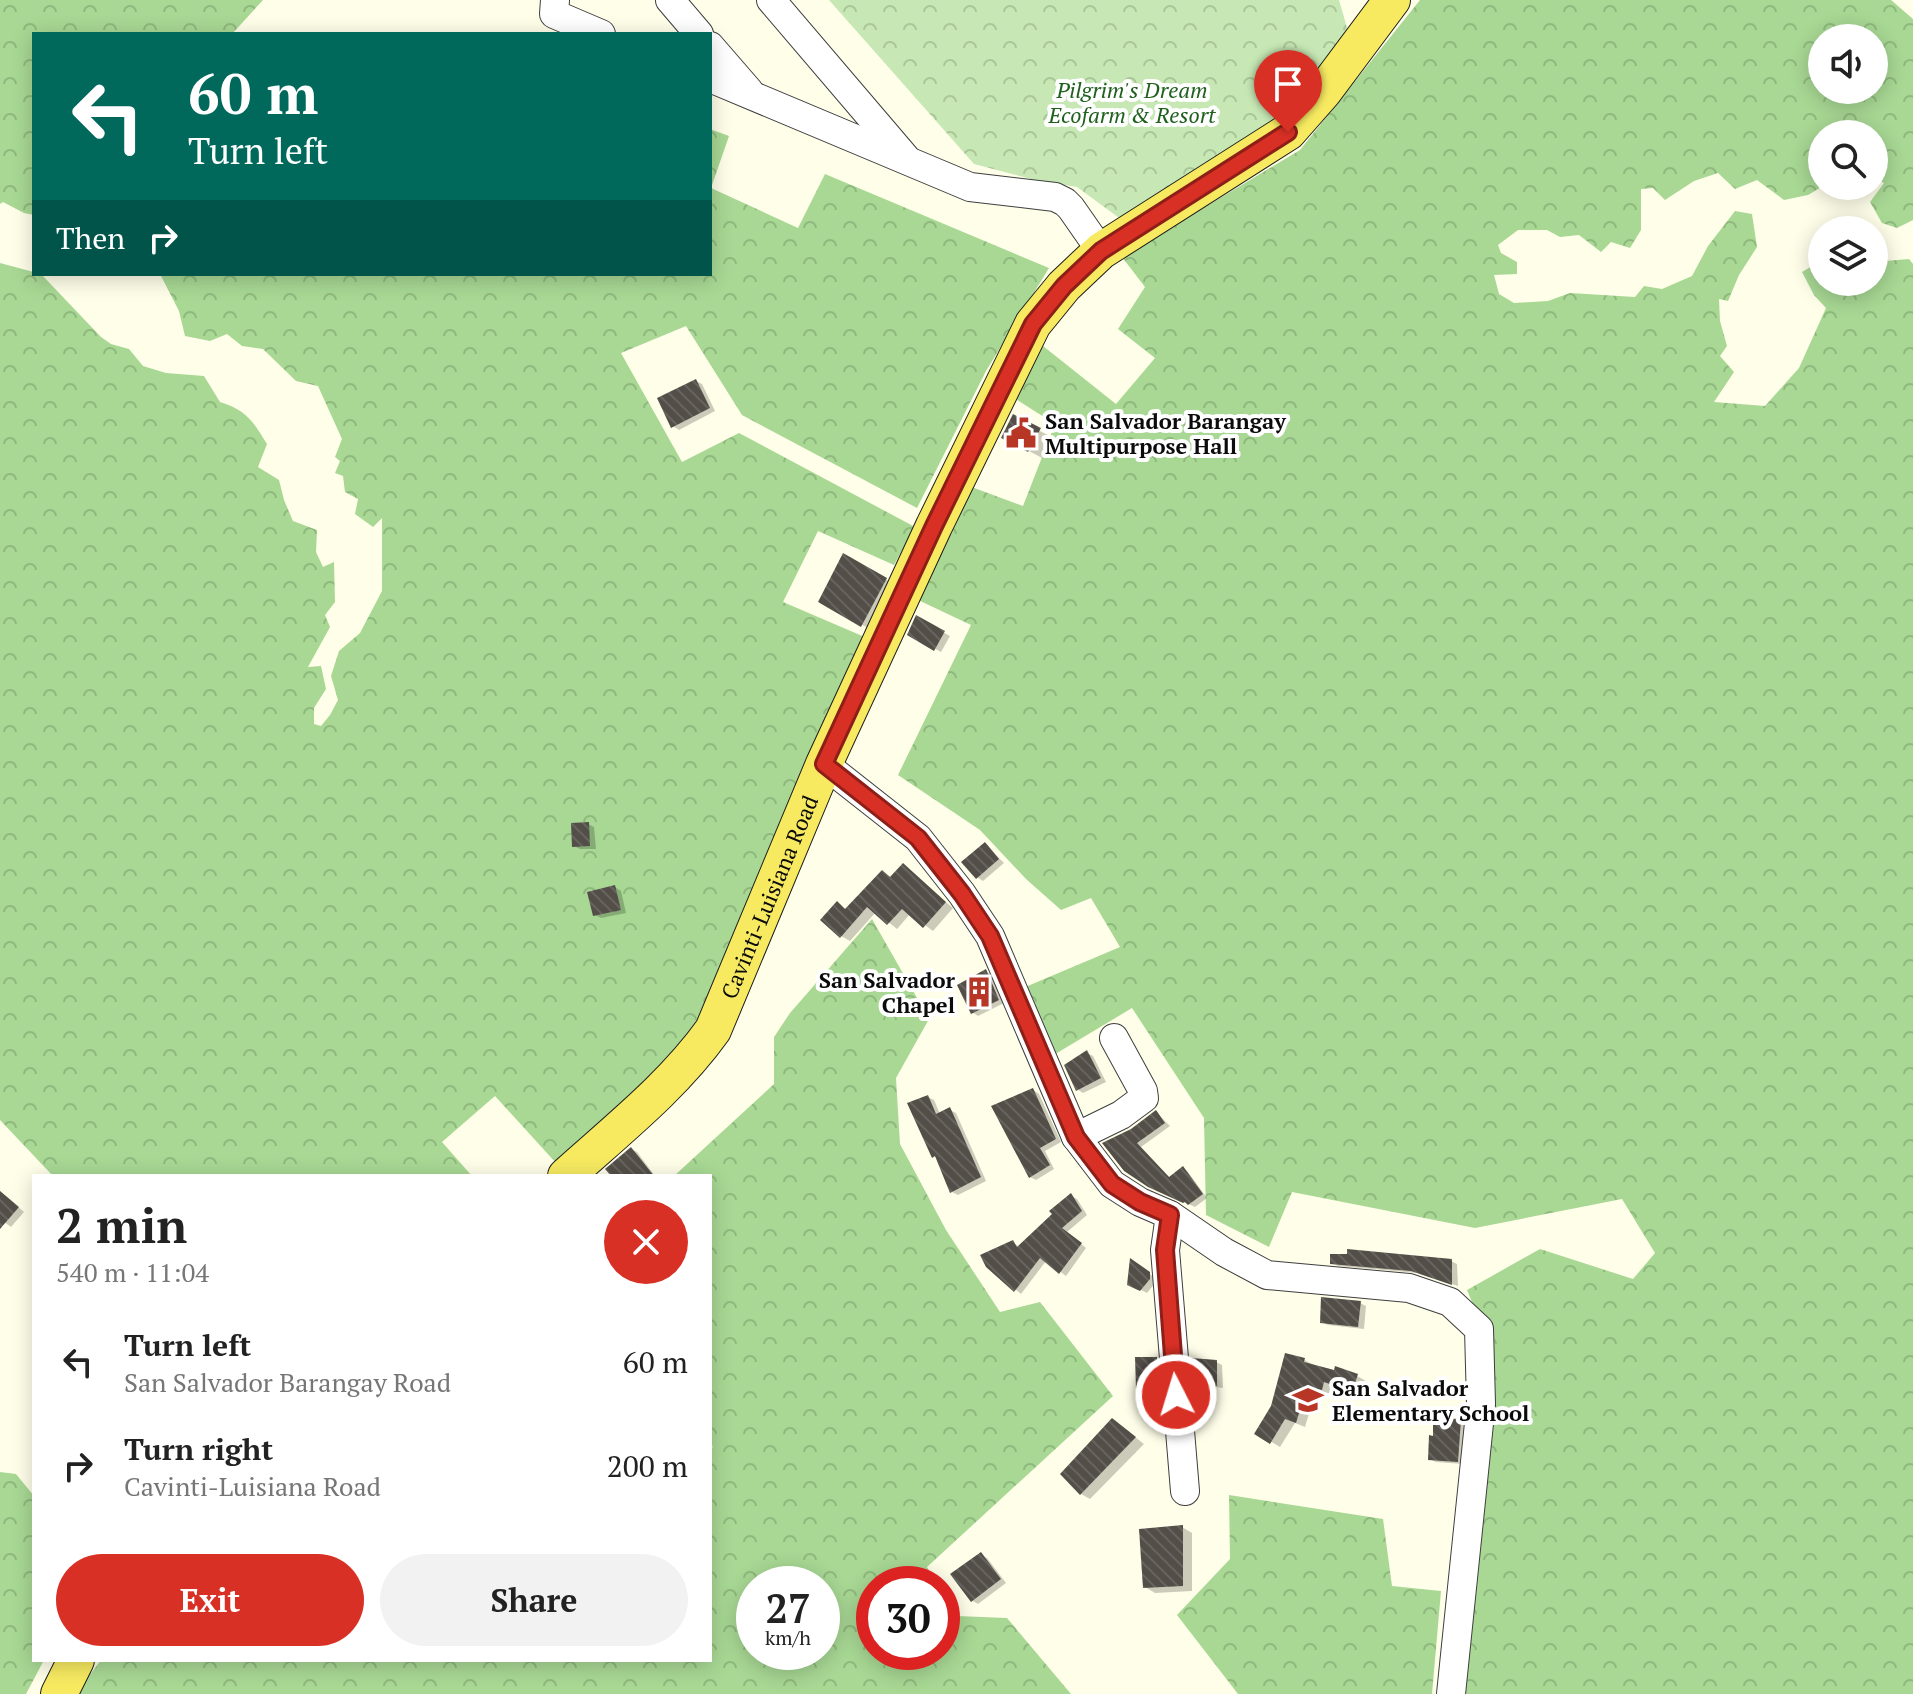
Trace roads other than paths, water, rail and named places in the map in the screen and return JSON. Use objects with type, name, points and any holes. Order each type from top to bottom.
[{"type":"main road","name":"Cavinti-Luisiana Road","points":[[568,1174],[684,1067],[713,1030],[824,764],[934,526],[1033,324],[1064,286],[1101,251],[1288,132],[1343,67],[1392,0]]},
{"type":"main road","points":[[59,1694],[75,1662]]},
{"type":"street","points":[[555,0],[554,14],[596,32]]},
{"type":"street","points":[[670,0],[697,32]]},
{"type":"street","points":[[771,0],[911,163]]},
{"type":"street","points":[[712,48],[753,96]]},
{"type":"street","points":[[712,79],[970,187],[1055,197],[1065,202],[1101,251]]},
{"type":"street","points":[[824,764],[918,838],[962,894],[990,936],[1076,1137],[1112,1184],[1140,1202],[1170,1215],[1224,1252],[1267,1275],[1409,1288],[1450,1302],[1479,1329],[1481,1404],[1451,1694]]},
{"type":"street","points":[[1076,1137],[1121,1115],[1144,1098],[1114,1038]]},
{"type":"street","points":[[1170,1215],[1165,1250],[1185,1491]]},
{"type":"place","name":"San Salvador Barangay Multipurpose Hall","points":[[1021,433]]},
{"type":"place","name":"San Salvador Chapel","points":[[979,992]]},
{"type":"place","name":"San Salvador Elementary School","points":[[1308,1400]]},
{"type":"park label","name":"Pilgrim's Dream Ecofarm & Resort","points":[[1132,102]]}]
